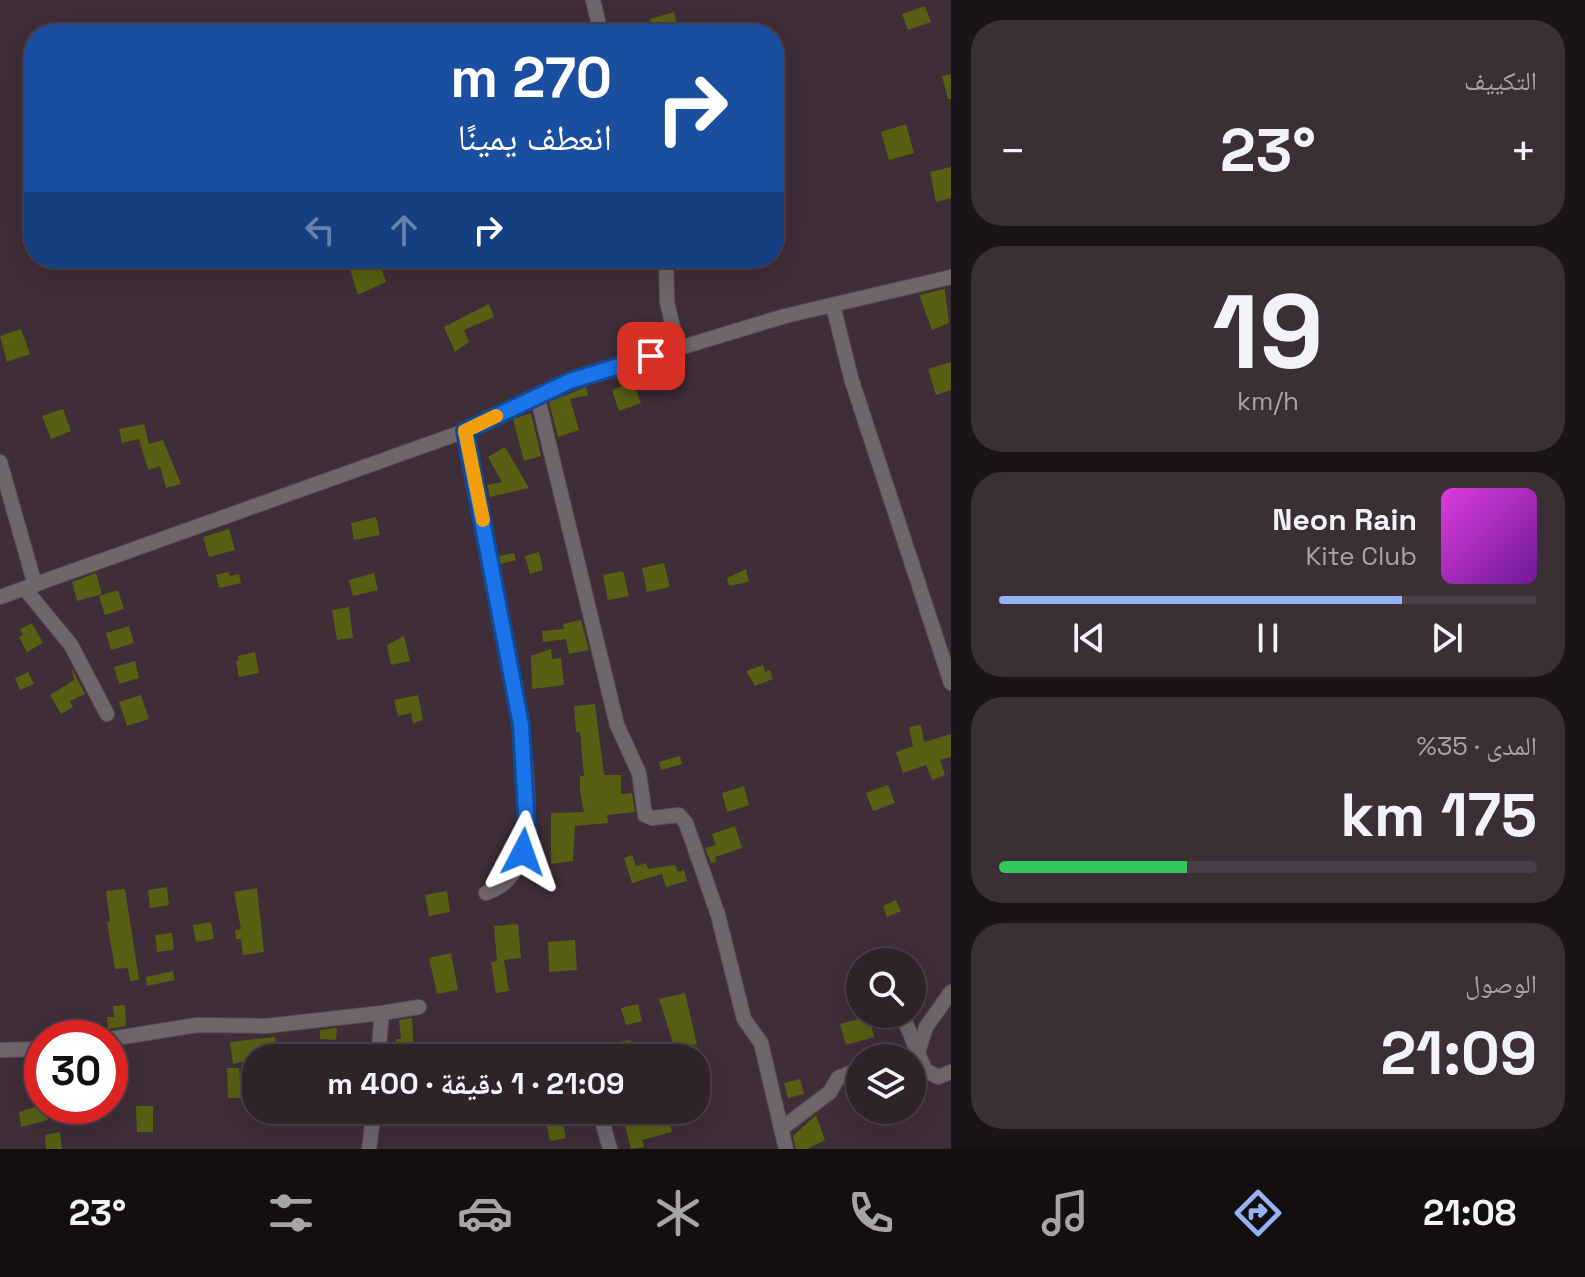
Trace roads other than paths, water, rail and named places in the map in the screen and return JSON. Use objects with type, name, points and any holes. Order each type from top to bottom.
[{"type":"street","points":[[593,0],[599,24]]},
{"type":"street","points":[[666,268],[666,293],[678,349]]},
{"type":"street","points":[[0,597],[465,431],[537,395],[678,349],[833,305],[951,277]]},
{"type":"street","points":[[833,305],[851,378],[951,683]]},
{"type":"street","points":[[537,395],[617,725],[639,773],[645,815],[652,818],[679,815],[686,823],[718,915],[744,1019],[761,1043],[786,1149]]},
{"type":"street","points":[[465,431],[521,725],[527,829],[523,852],[511,877],[501,888],[486,893]]},
{"type":"street","points":[[0,462],[30,587],[71,645],[107,714]]},
{"type":"street","points":[[917,1044],[951,992]]},
{"type":"street","points":[[128,1036],[197,1025],[266,1026],[419,1007]]},
{"type":"street","points":[[379,1044],[382,1013]]},
{"type":"street","points":[[0,1050],[24,1049]]},
{"type":"street","points":[[926,1072],[938,1077],[951,1072]]},
{"type":"street","points":[[781,1129],[830,1092],[838,1078],[846,1075]]},
{"type":"street","points":[[369,1149],[372,1124]]},
{"type":"street","points":[[603,1124],[610,1149]]}]
